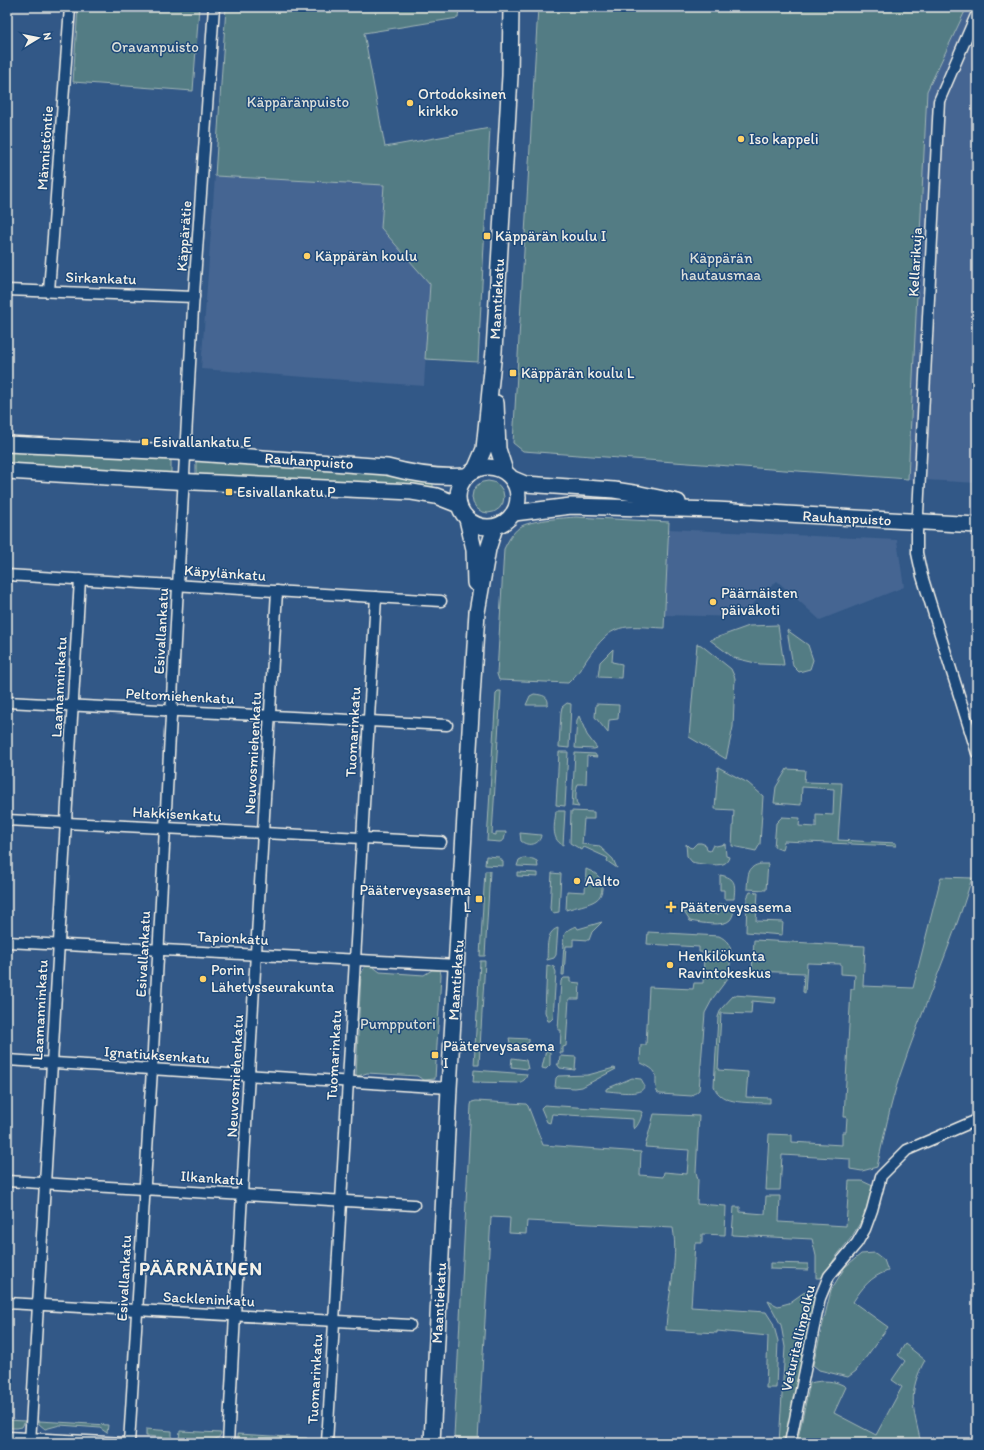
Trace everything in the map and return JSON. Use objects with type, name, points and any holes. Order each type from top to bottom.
[{"type":"main road","name":"Maantiekatu","points":[[471,473],[484,449],[494,350],[510,76],[511,7]]},
{"type":"main road","name":"Maantiekatu","points":[[494,350],[498,449],[509,475]]},
{"type":"main road","name":"Rauhanpuisto","points":[[7,444],[184,467],[412,492],[436,496],[459,505]]},
{"type":"main road","name":"Rauhanpuisto","points":[[7,471],[184,467],[387,467],[408,473],[450,477],[471,473]]},
{"type":"main road","points":[[491,468],[509,475],[517,490],[518,501],[514,513],[505,522],[496,527],[486,528],[477,525],[466,518],[459,505],[460,485],[471,473],[491,468]]},
{"type":"main road","name":"Rauhanpuisto","points":[[509,475],[525,484],[614,490],[716,510]]},
{"type":"main road","name":"Rauhanpuisto","points":[[514,513],[572,506],[716,510],[977,525]]},
{"type":"main road","name":"Maantiekatu","points":[[466,518],[474,549],[474,577],[477,612]]},
{"type":"main road","name":"Maantiekatu","points":[[432,1443],[449,1088],[477,612],[488,549],[496,527]]},
{"type":"street","name":"Männistöntie","points":[[49,292],[70,7]]},
{"type":"street","name":"Käppärätie","points":[[184,467],[214,7]]},
{"type":"street","name":"Kellarikuja","points":[[977,13],[939,101],[917,521],[917,553],[922,576],[977,753]]},
{"type":"street","name":"Sirkankatu","points":[[7,290],[194,297]]},
{"type":"street","name":"Esivallankatu","points":[[128,1443],[152,1069],[179,585],[184,467]]},
{"type":"street","name":"Käpylänkatu","points":[[7,575],[441,602]]},
{"type":"street","name":"Laamanninkatu","points":[[30,1440],[80,579]]},
{"type":"street","name":"Neuvosmiehenkatu","points":[[228,1443],[277,591]]},
{"type":"street","name":"Tuomarinkatu","points":[[327,1443],[376,597]]},
{"type":"street","name":"Peltomiehenkatu","points":[[7,702],[447,725]]},
{"type":"street","name":"Hakkisenkatu","points":[[7,820],[441,842]]},
{"type":"street","name":"Tapionkatu","points":[[7,942],[457,965]]},
{"type":"street","name":"Ignatiuksenkatu","points":[[7,1060],[449,1088]]},
{"type":"street","name":"Veturitallinpolku","points":[[790,1443],[820,1298],[829,1276],[857,1243],[866,1229],[882,1176],[907,1150],[977,1120]]},
{"type":"street","name":"Ilkankatu","points":[[7,1181],[414,1205]]},
{"type":"street","name":"Sackleninkatu","points":[[7,1303],[410,1325]]},
{"type":"street","points":[[7,1437],[30,1440],[128,1443]]},
{"type":"shaded area","points":[[967,7],[977,7],[977,483],[908,479],[927,91]]},
{"type":"shaded area","name":"Käppärän koulu","points":[[215,176],[384,185],[381,228],[430,284],[424,386],[201,369]]},
{"type":"shaded area","points":[[669,529],[897,540],[904,587],[820,620],[777,581],[739,617],[664,615]]},
{"type":"green space","name":"Oravanpuisto","points":[[78,7],[199,7],[193,91],[73,82]]},
{"type":"green space","name":"Käppäränpuisto","points":[[226,7],[459,7],[458,18],[364,33],[385,147],[490,128],[478,362],[425,359],[430,284],[381,228],[384,185],[215,176]]},
{"type":"green space","name":"Käppärän hautausmaa","points":[[538,7],[967,7],[927,91],[908,479],[523,451],[513,443]]},
{"type":"green space","points":[[7,451],[171,460],[171,473],[7,464]]},
{"type":"green space","points":[[196,461],[373,471],[433,481],[433,489],[411,486],[196,474]]},
{"type":"green space","points":[[485,481],[491,481],[501,488],[504,497],[503,503],[497,510],[491,513],[485,513],[475,506],[472,500],[472,494],[479,484]]},
{"type":"green space","points":[[576,517],[669,522],[664,628],[628,627],[620,628],[612,632],[596,647],[579,671],[568,683],[499,680],[497,674],[504,549],[509,540],[520,527],[547,520]]},
{"type":"green space","points":[[778,625],[784,665],[760,664],[734,658],[710,640],[749,626]]},
{"type":"green space","points":[[787,630],[808,645],[813,660],[810,669],[799,672],[793,666]]},
{"type":"green space","points":[[697,644],[701,645],[731,669],[735,678],[733,727],[726,759],[689,737]]},
{"type":"green space","points":[[613,649],[612,662],[622,664],[621,678],[598,677],[600,662]]},
{"type":"green space","points":[[501,691],[492,834],[496,835],[496,832],[506,832],[504,840],[500,842],[487,841],[496,693]]},
{"type":"green space","points":[[534,694],[545,696],[548,700],[548,705],[526,705],[530,696]]},
{"type":"green space","points":[[567,703],[571,704],[569,748],[559,747],[561,712],[562,707]]},
{"type":"green space","points":[[596,704],[619,705],[618,719],[609,720],[608,733],[595,717]]},
{"type":"green space","points":[[579,716],[587,735],[597,748],[575,748],[577,720]]},
{"type":"green space","points":[[559,752],[568,752],[565,806],[556,805]]},
{"type":"green space","points":[[575,753],[595,754],[597,757],[587,756],[586,784],[578,784],[577,789],[576,799],[579,807],[572,806]]},
{"type":"green space","points":[[718,767],[748,783],[763,796],[760,844],[756,851],[732,846],[734,810],[715,809]]},
{"type":"green space","points":[[787,769],[805,770],[804,782],[842,783],[838,840],[896,843],[896,846],[784,841],[782,850],[774,847],[776,823],[782,817],[800,818],[799,826],[816,827],[816,814],[833,815],[834,789],[802,787],[801,805],[774,803],[776,787]]},
{"type":"green space","points":[[556,811],[565,811],[563,845],[556,839],[555,835],[554,825]]},
{"type":"green space","points":[[571,811],[594,812],[594,819],[584,819],[582,844],[600,846],[613,859],[617,868],[607,861],[608,858],[584,847],[582,850],[570,843]]},
{"type":"green space","points":[[520,833],[541,835],[536,843],[527,844],[521,841]]},
{"type":"green space","points":[[697,843],[706,845],[707,850],[710,851],[713,845],[716,846],[725,844],[726,856],[729,857],[727,862],[720,865],[692,862],[687,856],[686,844],[692,848]]},
{"type":"green space","points":[[486,856],[499,857],[503,862],[503,866],[485,865]]},
{"type":"green space","points":[[523,858],[537,861],[538,867],[517,866],[519,860]]},
{"type":"green space","points":[[768,864],[766,890],[747,889],[749,872],[756,865]]},
{"type":"green space","points":[[586,869],[595,873],[601,881],[601,895],[593,902],[586,905],[566,910],[567,891],[585,892]]},
{"type":"green space","points":[[485,871],[490,871],[485,956],[480,956]]},
{"type":"green space","points":[[517,872],[538,873],[538,877],[517,876]]},
{"type":"green space","points":[[552,873],[561,874],[559,912],[553,913],[550,908]]},
{"type":"green space","points":[[720,875],[730,878],[734,883],[734,899],[724,899],[724,890],[720,890]]},
{"type":"green space","points":[[941,877],[972,878],[896,1086],[877,1167],[862,1171],[850,1169],[850,1159],[782,1155],[780,1190],[766,1190],[769,1134],[792,1135],[792,1142],[842,1145],[842,1132],[846,1132],[847,1117],[844,1117],[851,989],[854,989],[855,975],[841,974],[841,964],[807,963],[805,993],[803,992],[804,973],[752,971],[754,940],[865,946],[863,986],[913,988]]},
{"type":"green space","points":[[750,892],[758,893],[756,921],[783,922],[782,935],[746,932],[747,898]]},
{"type":"green space","points":[[719,904],[734,905],[732,916],[727,922],[712,924],[690,921],[684,912],[718,914]]},
{"type":"green space","points":[[602,922],[592,932],[589,940],[573,939],[573,946],[566,946],[564,975],[562,975],[563,943],[566,932],[576,926],[578,929]]},
{"type":"green space","points":[[558,928],[556,955],[554,958],[547,960],[547,946],[549,937],[554,930]]},
{"type":"green space","points":[[648,932],[719,936],[728,943],[731,954],[699,952],[699,947],[647,944]]},
{"type":"green space","points":[[704,955],[731,957],[728,978],[713,998],[705,1013],[699,1090],[692,1096],[660,1094],[657,1092],[655,1072],[640,1061],[641,1045],[646,1045],[649,987],[693,989],[694,983],[703,983]]},
{"type":"green space","points":[[480,961],[485,961],[479,1065],[474,1065]]},
{"type":"green space","points":[[547,965],[554,967],[556,972],[553,1018],[550,1021],[548,1021],[545,1012]]},
{"type":"green space","name":"Pumpputori","points":[[365,966],[372,966],[380,972],[424,975],[432,970],[440,970],[441,975],[435,1079],[424,1080],[417,1076],[367,1073],[358,1076],[356,1075],[361,974]]},
{"type":"green space","points":[[564,978],[570,978],[570,982],[580,983],[579,999],[569,999],[566,1046],[563,1047],[563,1053],[560,1053],[561,1030],[558,1030],[561,981]]},
{"type":"green space","points":[[734,995],[776,998],[775,1003],[752,1001],[751,1014],[721,1013],[718,1070],[748,1072],[746,1097],[770,1098],[770,1103],[738,1102],[730,1100],[717,1092],[714,1086],[718,1017],[721,1009]]},
{"type":"green space","points":[[509,1038],[529,1039],[529,1042],[525,1045],[514,1045],[510,1043]]},
{"type":"green space","points":[[546,1050],[550,1052],[550,1065],[546,1069],[542,1068]]},
{"type":"green space","points":[[560,1056],[576,1057],[575,1070],[560,1068],[557,1064],[559,1064]]},
{"type":"green space","points":[[512,1058],[526,1060],[528,1069],[511,1067]]},
{"type":"green space","points":[[614,1068],[616,1069],[582,1087],[555,1087],[556,1078],[558,1076],[588,1075]]},
{"type":"green space","points":[[474,1070],[527,1074],[524,1080],[518,1083],[473,1082]]},
{"type":"green space","points":[[632,1078],[641,1079],[644,1085],[643,1089],[638,1092],[606,1091],[606,1089]]},
{"type":"green space","points":[[472,1102],[526,1104],[543,1145],[641,1152],[640,1175],[663,1177],[664,1172],[687,1174],[689,1150],[645,1147],[654,1114],[699,1116],[696,1172],[698,1180],[697,1204],[726,1206],[725,1235],[702,1234],[702,1243],[695,1243],[691,1307],[766,1312],[773,1323],[778,1341],[776,1388],[766,1388],[768,1336],[717,1331],[717,1333],[666,1330],[675,1254],[673,1228],[527,1221],[526,1234],[509,1233],[510,1218],[491,1217],[478,1440],[455,1438],[471,1105]]},
{"type":"green space","points":[[544,1105],[642,1112],[640,1121],[634,1129],[633,1119],[552,1114],[550,1123],[547,1122],[541,1108]]},
{"type":"green space","points":[[849,1181],[862,1181],[873,1186],[865,1215],[823,1278],[816,1278],[816,1256],[812,1239],[732,1235],[734,1207],[740,1207],[740,1212],[765,1214],[766,1196],[780,1196],[779,1222],[846,1226]]},
{"type":"green space","points":[[875,1253],[884,1260],[888,1271],[872,1279],[853,1302],[888,1327],[856,1371],[848,1377],[819,1370],[813,1365],[831,1290],[845,1267],[861,1254]]},
{"type":"green space","points":[[770,1263],[808,1264],[808,1270],[770,1269]]},
{"type":"green space","points":[[806,1291],[816,1296],[784,1443],[779,1443],[785,1347],[781,1325],[768,1301],[778,1306],[789,1303]]},
{"type":"green space","points":[[905,1344],[925,1360],[916,1382],[913,1401],[921,1443],[797,1443],[810,1383],[819,1381],[838,1383],[846,1387],[834,1413],[876,1435],[902,1387],[892,1380],[905,1361],[898,1355]]},
{"type":"green space","points":[[7,1420],[25,1421],[22,1427],[7,1428]]},
{"type":"green space","points":[[39,1421],[108,1425],[107,1433],[100,1428],[60,1425],[45,1429],[39,1424]]},
{"type":"green space","points":[[146,1429],[172,1431],[172,1438],[146,1436]]},
{"type":"green space","points":[[180,1431],[221,1433],[219,1437],[211,1441],[179,1439]]},
{"type":"green space","points":[[237,1434],[307,1438],[307,1443],[301,1441],[255,1439],[243,1442],[237,1438]]},
{"type":"green space","points":[[334,1439],[370,1441],[370,1443],[335,1443]]},
{"type":"place","name":"Ortodoksinen kirkko","points":[[410,103]]},
{"type":"place","name":"Iso kappeli","points":[[741,139]]},
{"type":"place","name":"Käppärän koulu I","points":[[487,236]]},
{"type":"place","name":"Käppärän koulu","points":[[307,256]]},
{"type":"place","name":"Käppärän koulu L","points":[[513,373]]},
{"type":"place","name":"Esivallankatu E","points":[[145,442]]},
{"type":"place","name":"Esivallankatu P","points":[[229,492]]},
{"type":"place","name":"Päärnäisten päiväkoti","points":[[713,602]]},
{"type":"place","name":"Aalto","points":[[577,881]]},
{"type":"place","name":"Pääterveysasema L","points":[[479,899]]},
{"type":"place","name":"Pääterveysasema","points":[[671,907]]},
{"type":"place","name":"Henkilökunta Ravintokeskus","points":[[670,965]]},
{"type":"place","name":"Porin Lähetysseurakunta","points":[[203,979]]},
{"type":"place","name":"Pääterveysasema I","points":[[435,1055]]},
{"type":"district","name":"PÄÄRNÄINEN","points":[[201,1268]]}]
